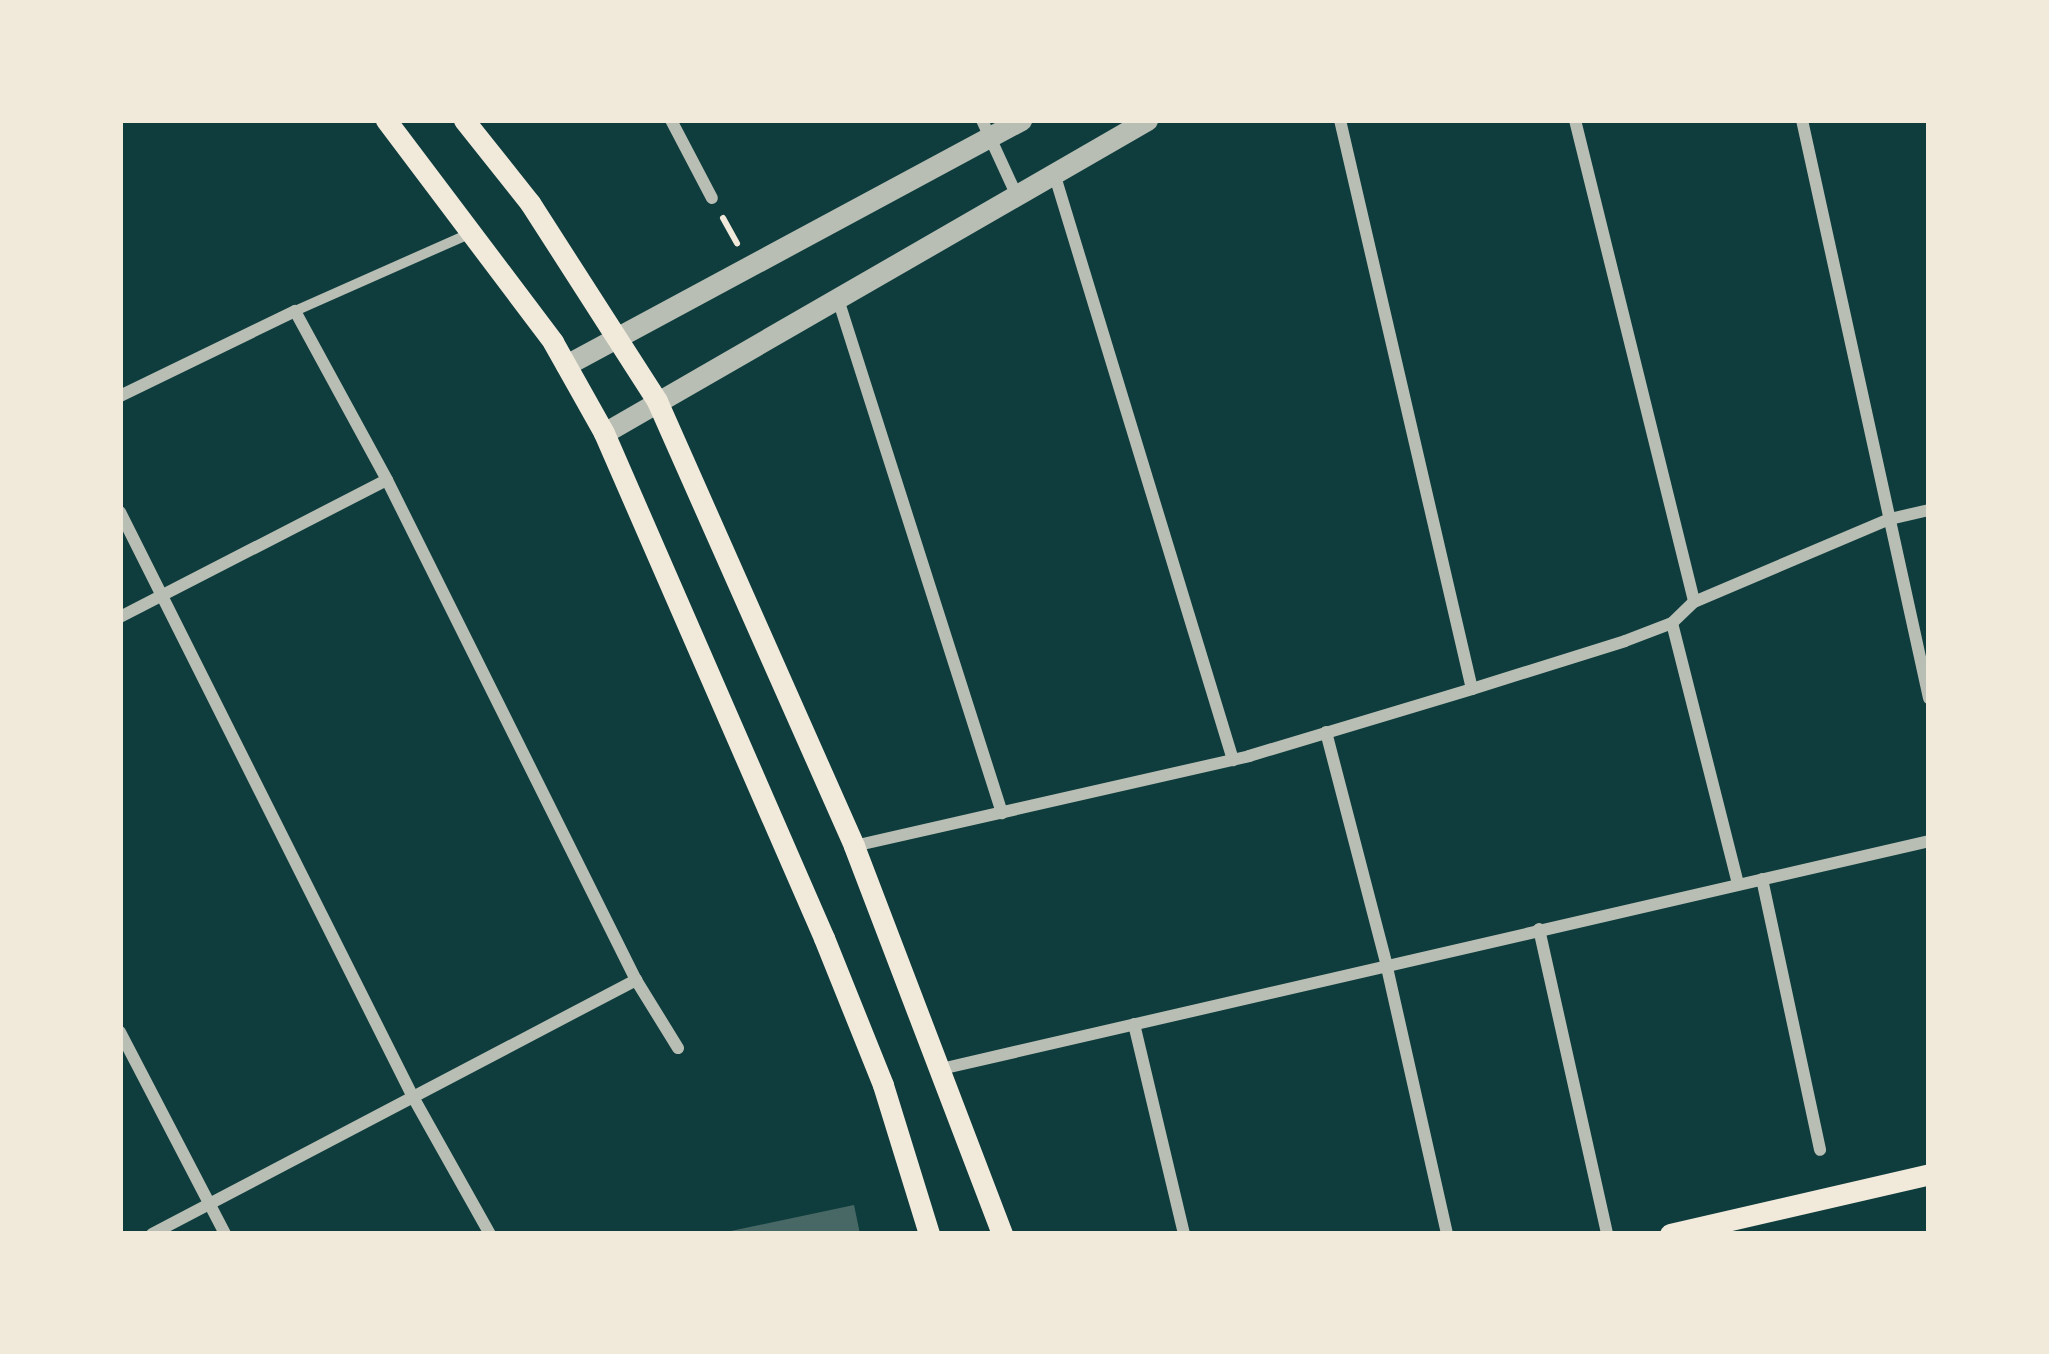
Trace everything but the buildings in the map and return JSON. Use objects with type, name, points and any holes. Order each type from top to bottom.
[{"type":"main road","points":[[386,120],[566,365],[604,433],[824,938],[883,1085],[929,1234]]},
{"type":"main road","points":[[464,120],[530,203],[656,401],[854,846],[1002,1234]]},
{"type":"main road","points":[[1670,1234],[1929,1174]]},
{"type":"street","points":[[670,120],[712,198]]},
{"type":"street","points":[[566,365],[751,267],[985,129],[1021,120]]},
{"type":"street","points":[[604,433],[1147,120]]},
{"type":"street","points":[[1340,120],[1472,689]]},
{"type":"street","points":[[1575,120],[1694,602]]},
{"type":"street","points":[[1802,120],[1929,698]]},
{"type":"street","points":[[985,129],[1016,194]]},
{"type":"street","points":[[1054,172],[1233,760]]},
{"type":"street","points":[[120,395],[471,233]]},
{"type":"street","points":[[837,296],[1002,813]]},
{"type":"street","points":[[295,311],[387,480],[636,980],[678,1048]]},
{"type":"street","points":[[120,617],[387,480]]},
{"type":"street","points":[[854,846],[1233,760],[1472,689],[1672,623],[1694,602],[1890,519],[1929,510]]},
{"type":"street","points":[[120,512],[412,1097],[490,1234]]},
{"type":"street","points":[[1672,623],[1738,884]]},
{"type":"street","points":[[1326,732],[1386,963],[1447,1234]]},
{"type":"street","points":[[941,1069],[1929,841]]},
{"type":"street","points":[[1762,879],[1820,1150]]},
{"type":"street","points":[[1539,929],[1607,1234]]},
{"type":"street","points":[[152,1234],[636,980]]},
{"type":"street","points":[[1134,1024],[1184,1234]]},
{"type":"street","points":[[120,1032],[225,1234]]},
{"type":"path","points":[[712,198],[751,267]]}]
